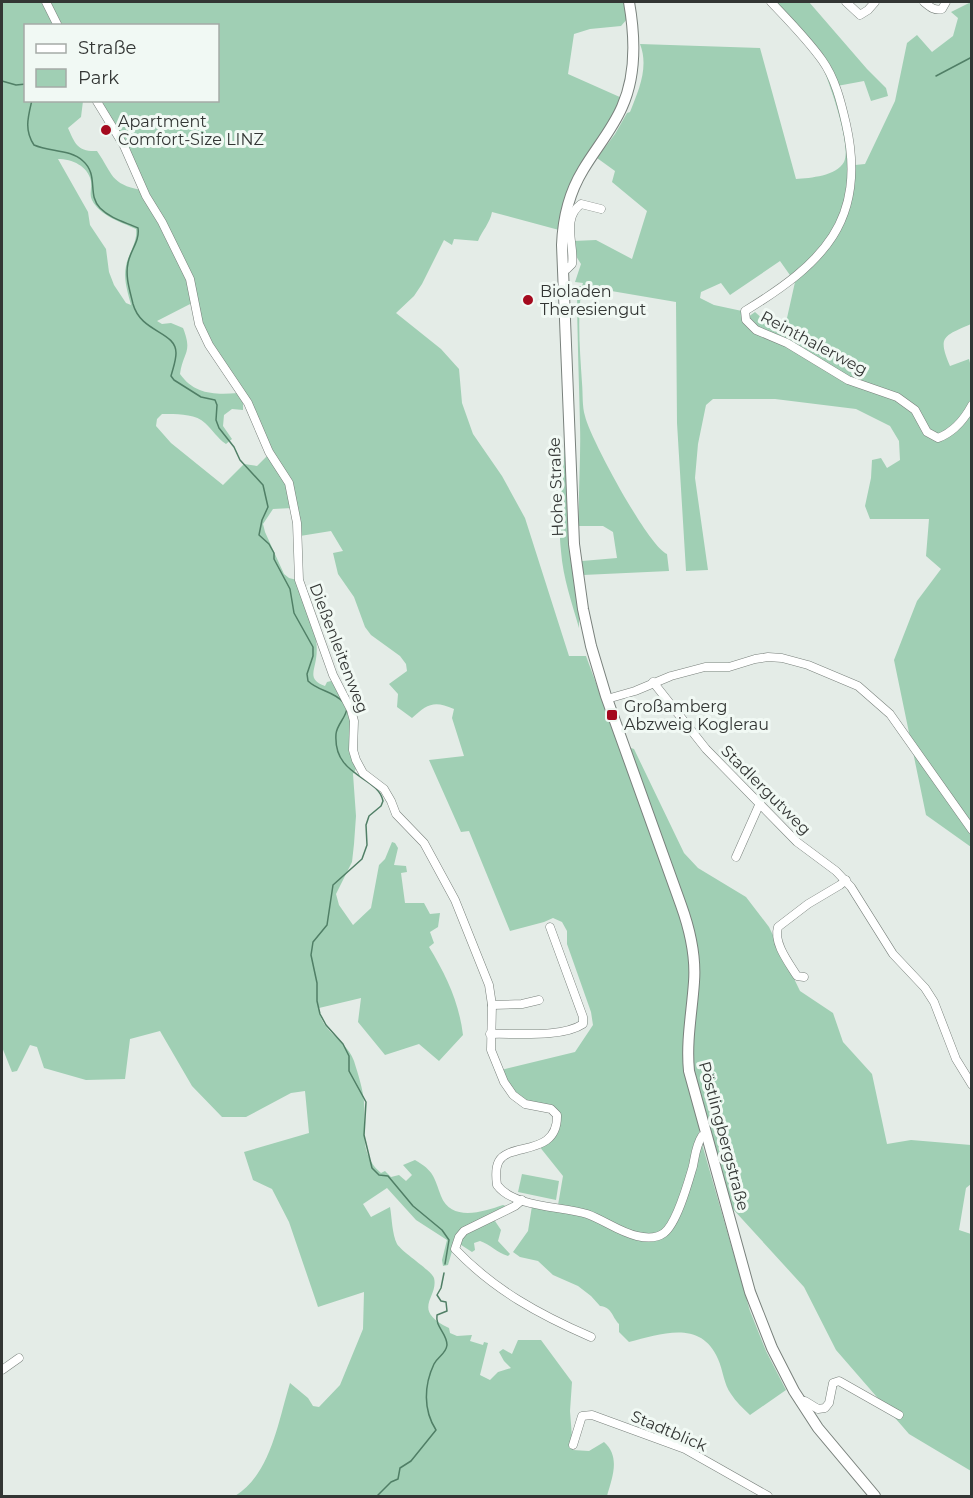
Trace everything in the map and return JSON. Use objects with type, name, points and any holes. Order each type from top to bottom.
[{"type":"main road","name":"Hohe Straße","points":[[607,699],[589,636],[576,565],[562,269],[563,224],[571,194],[584,168],[612,127],[627,93],[634,54],[629,2]]},
{"type":"main road","name":"Pöstlingbergstraße","points":[[607,699],[690,933],[694,970],[688,1061],[691,1082],[756,1309],[776,1357],[800,1401],[831,1446],[875,1497]]},
{"type":"street","points":[[46,2],[57,24]]},
{"type":"street","name":"Reinthalerweg","points":[[771,2],[821,59],[833,79],[851,146],[852,172],[843,214],[824,250],[804,271],[745,311],[746,320],[756,330],[787,343],[848,380],[897,397],[915,410],[927,432],[938,438],[957,427],[972,405]]},
{"type":"street","points":[[846,2],[860,15],[875,2]]},
{"type":"street","points":[[924,2],[937,10],[942,9],[946,2]]},
{"type":"street","name":"Dießenleitenweg","points":[[97,102],[124,146],[146,196],[190,279],[199,324],[208,345],[248,403],[269,452],[289,483],[297,523],[299,580],[333,675],[351,710],[354,721],[353,750],[356,760],[363,773],[386,791],[396,814],[422,841],[455,900],[487,978],[492,1005],[490,1034],[494,1059],[508,1089],[527,1105],[551,1109],[557,1115],[554,1130],[545,1141],[535,1147],[505,1156],[498,1163],[496,1180],[498,1187],[522,1200],[588,1214],[638,1236],[657,1237],[666,1232],[674,1218],[689,1179],[698,1142],[702,1136],[706,1135]]},
{"type":"street","name":"Hohe Straße","points":[[562,269],[567,269],[572,264],[571,223],[577,207],[581,204],[601,209]]},
{"type":"street","points":[[607,699],[635,691],[670,675],[705,667],[729,667],[755,659],[775,657],[808,665],[846,680],[865,691],[890,714],[972,830]]},
{"type":"street","name":"Stadlergutweg","points":[[653,682],[700,742],[797,842],[846,880],[893,954],[925,988],[934,1002],[956,1059],[972,1085]]},
{"type":"street","points":[[736,857],[760,803]]},
{"type":"street","points":[[804,977],[797,976],[785,955],[777,935],[778,927],[808,904],[846,880]]},
{"type":"street","points":[[490,1034],[554,1032],[576,1028],[583,1024],[583,1017],[550,927]]},
{"type":"street","points":[[492,1005],[519,1004],[539,1000]]},
{"type":"street","points":[[522,1200],[515,1206],[464,1231],[455,1249],[488,1280],[506,1293],[549,1318],[591,1337]]},
{"type":"street","points":[[2,1370],[19,1358]]},
{"type":"street","points":[[800,1401],[805,1401],[818,1409],[825,1408],[829,1402],[833,1383],[839,1381],[899,1415]]},
{"type":"street","name":"Stadtblick","points":[[573,1445],[582,1416],[592,1415],[685,1449],[768,1497]]},
{"type":"green space","points":[[2,2],[626,2],[628,18],[621,26],[590,29],[574,34],[568,74],[622,98],[576,177],[563,211],[559,230],[492,212],[478,241],[454,239],[452,245],[444,240],[422,284],[414,296],[396,313],[441,349],[459,369],[462,403],[473,434],[502,476],[525,518],[569,656],[586,656],[639,800],[646,801],[647,797],[630,751],[631,748],[634,749],[684,853],[698,868],[746,897],[769,927],[800,991],[833,1013],[843,1042],[872,1074],[887,1144],[911,1140],[971,1145],[971,1184],[966,1188],[959,1230],[971,1234],[971,1471],[909,1434],[836,1350],[804,1287],[732,1208],[696,1082],[693,1060],[685,1059],[687,1080],[700,1129],[686,1179],[664,1230],[651,1236],[639,1234],[596,1215],[558,1205],[563,1176],[539,1146],[552,1134],[559,1119],[549,1110],[522,1099],[501,1070],[575,1052],[593,1025],[591,1012],[567,944],[567,931],[562,922],[553,918],[510,931],[469,831],[461,832],[429,760],[464,756],[452,718],[454,709],[436,704],[431,705],[412,718],[397,707],[398,694],[389,684],[407,671],[406,664],[400,656],[371,635],[365,627],[354,597],[338,574],[333,553],[343,551],[331,531],[300,536],[291,483],[272,453],[253,409],[210,345],[201,324],[191,279],[136,171],[125,144],[99,102],[219,102],[219,24],[24,24],[24,102],[83,102],[81,117],[68,128],[75,143],[85,150],[97,151],[113,177],[123,185],[141,190],[189,279],[194,302],[157,321],[183,328],[187,348],[180,374],[192,386],[205,392],[238,393],[243,403],[243,410],[232,409],[224,415],[223,426],[232,439],[226,444],[205,423],[190,416],[162,414],[157,419],[156,426],[171,443],[223,485],[244,464],[257,466],[268,455],[287,483],[292,508],[273,509],[263,524],[265,532],[284,574],[297,580],[311,618],[317,647],[314,678],[325,686],[331,681],[349,711],[352,725],[352,754],[356,769],[353,774],[356,816],[352,862],[336,894],[339,905],[353,925],[371,908],[379,865],[385,859],[392,842],[398,848],[394,865],[406,866],[407,872],[401,873],[405,903],[424,903],[430,914],[440,913],[438,927],[430,932],[434,943],[429,947],[451,989],[463,1035],[439,1061],[419,1044],[385,1055],[358,1022],[361,998],[319,1008],[324,1023],[346,1047],[354,1061],[363,1097],[366,1149],[374,1166],[381,1173],[385,1171],[391,1177],[399,1175],[406,1181],[412,1175],[403,1165],[415,1160],[433,1175],[446,1204],[460,1212],[477,1212],[506,1206],[505,1209],[493,1215],[493,1218],[501,1230],[498,1241],[510,1254],[504,1255],[480,1241],[474,1243],[475,1250],[472,1252],[455,1241],[448,1265],[443,1266],[442,1260],[447,1240],[416,1220],[387,1188],[363,1204],[371,1217],[390,1207],[397,1244],[434,1278],[428,1309],[431,1315],[449,1328],[450,1333],[457,1336],[472,1335],[470,1341],[483,1345],[484,1342],[488,1343],[480,1375],[490,1380],[498,1372],[511,1368],[499,1352],[503,1349],[512,1354],[518,1340],[541,1340],[572,1382],[570,1411],[573,1450],[589,1451],[604,1442],[612,1454],[614,1468],[607,1496],[235,1496],[257,1475],[265,1461],[277,1430],[290,1383],[308,1398],[313,1406],[319,1407],[340,1385],[363,1329],[364,1292],[318,1307],[289,1222],[272,1189],[253,1180],[244,1152],[309,1133],[305,1091],[291,1093],[246,1117],[222,1117],[192,1086],[160,1031],[130,1039],[125,1079],[86,1080],[44,1068],[37,1047],[30,1045],[17,1071],[12,1072],[2,1047]],"holes":[[[58,159],[74,162],[87,171],[91,181],[91,198],[96,206],[111,218],[136,229],[136,239],[125,271],[131,305],[126,303],[114,285],[109,272],[106,249],[90,225],[88,212]]]},
{"type":"green space","points":[[773,2],[809,2],[886,88],[888,96],[871,101],[864,81],[837,86]]},
{"type":"green space","points":[[971,2],[971,324],[949,335],[944,348],[950,366],[969,359],[971,367],[971,847],[926,815],[894,660],[917,601],[941,569],[926,556],[929,519],[870,519],[865,506],[872,460],[881,458],[887,468],[900,460],[899,441],[890,426],[856,409],[775,399],[713,399],[706,405],[698,444],[695,478],[708,570],[686,571],[677,423],[676,302],[582,286],[583,283],[575,282],[581,264],[574,253],[573,241],[596,240],[632,259],[647,211],[612,182],[615,171],[597,158],[627,113],[630,112],[637,95],[644,61],[640,44],[760,48],[796,179],[816,177],[835,170],[844,162],[846,154],[834,99],[822,65],[824,64],[840,109],[851,165],[845,200],[834,227],[822,249],[792,278],[780,261],[730,295],[721,283],[701,292],[700,298],[714,305],[742,311],[744,322],[850,382],[850,377],[788,341],[756,328],[748,317],[755,312],[764,320],[785,327],[795,282],[818,260],[853,188],[855,165],[865,164],[895,101],[907,43],[917,35],[932,52],[953,36],[958,18],[951,12]]},
{"type":"green space","points":[[577,286],[582,286],[579,334],[585,416],[597,446],[634,513],[658,547],[667,554],[669,571],[583,575],[582,561],[617,558],[613,532],[603,526],[579,526]]},
{"type":"green space","points":[[565,444],[568,523],[579,628],[566,581],[560,538]]},
{"type":"green space","points":[[702,1144],[750,1311],[766,1351],[786,1390],[750,1415],[729,1390],[711,1346],[701,1338],[679,1332],[629,1342],[619,1332],[619,1324],[607,1308],[600,1306],[578,1286],[553,1275],[538,1261],[520,1257],[513,1252],[528,1231],[532,1206],[570,1212],[596,1220],[631,1237],[667,1233]]},
{"type":"green space","points":[[522,1174],[559,1181],[556,1200],[518,1192]]},
{"type":"waterway","points":[[936,76],[972,57]]},
{"type":"waterway","points":[[2,81],[16,85],[24,84]]},
{"type":"waterway","points":[[32,102],[28,129],[34,145],[78,157],[91,172],[94,197],[100,208],[113,218],[138,228],[138,237],[127,268],[128,284],[137,314],[143,321],[165,335],[174,346],[176,356],[171,376],[174,380],[201,397],[215,400],[216,420],[219,428],[234,447],[240,460],[263,485],[268,507],[259,535],[269,544],[274,553],[274,559],[290,589],[294,613],[313,647],[313,656],[307,674],[308,681],[335,695],[343,702]]},
{"type":"waterway","points":[[347,708],[336,734],[341,759],[348,768],[373,786],[383,801],[381,806],[369,816],[366,825],[367,845],[362,859],[333,885],[327,925],[313,942],[311,955],[317,983],[317,1001],[326,1025],[343,1044],[349,1056],[349,1071],[366,1102],[364,1135],[372,1168],[379,1175],[388,1176],[413,1206],[442,1230],[449,1240],[445,1264]]},
{"type":"waterway","points":[[377,1496],[391,1482],[398,1479],[400,1468],[411,1461],[436,1430],[429,1414],[426,1397],[428,1380],[434,1364],[447,1345],[437,1319],[437,1315],[447,1311],[446,1302],[441,1301],[437,1295],[444,1273]]},
{"type":"place","name":"Apartment Comfort-Size LINZ","points":[[106,130]]},
{"type":"place","name":"Bioladen Theresiengut","points":[[528,300]]},
{"type":"place","name":"Großamberg Abzweig Koglerau","points":[[612,715]]}]
